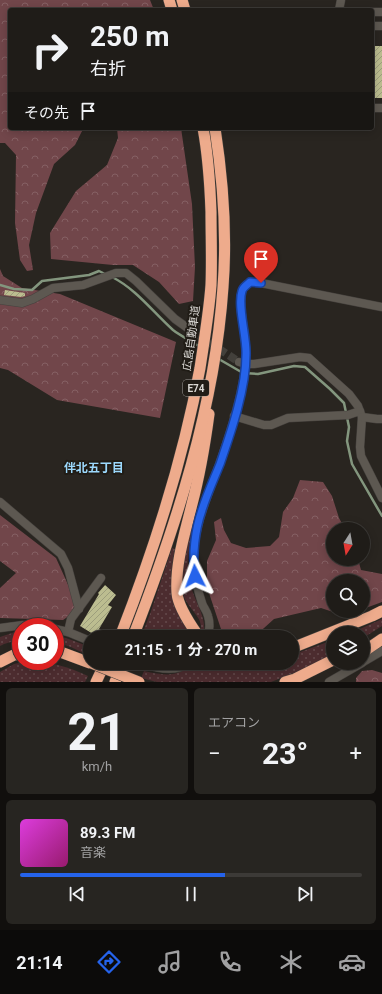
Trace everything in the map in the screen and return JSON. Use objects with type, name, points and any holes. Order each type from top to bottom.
[{"type":"highway","name":"広島自動車道","points":[[122,630],[131,609],[170,495],[195,395],[205,336],[211,285],[211,234],[210,182],[203,130]]},
{"type":"highway","name":"E74","points":[[136,630],[165,550],[182,496],[202,420],[218,340],[223,287],[224,234],[222,181],[215,130]]},
{"type":"highway","points":[[197,630],[187,620],[177,595],[178,570],[181,547],[199,475],[207,435],[218,340]]},
{"type":"highway","points":[[299,645],[382,611]]},
{"type":"highway","points":[[370,639],[382,631]]},
{"type":"highway","points":[[370,647],[382,639]]},
{"type":"highway","points":[[0,653],[12,649]]},
{"type":"highway","points":[[64,654],[83,662]]},
{"type":"highway","points":[[0,662],[12,656]]},
{"type":"highway","points":[[64,659],[83,663]]},
{"type":"highway","points":[[285,682],[326,663]]},
{"type":"highway","points":[[99,670],[120,682]]},
{"type":"highway","points":[[96,682],[102,670]]},
{"type":"highway","points":[[105,670],[138,682]]},
{"type":"highway","points":[[102,682],[107,670]]},
{"type":"highway","points":[[115,682],[120,670]]},
{"type":"highway","points":[[304,682],[328,670]]},
{"type":"street","points":[[0,300],[22,303],[33,299],[52,288],[83,285],[116,273],[126,273],[175,319],[188,329]]},
{"type":"street","points":[[209,630],[208,616],[202,604],[197,586],[194,566],[195,545],[201,511],[219,464],[234,416],[246,344],[240,300],[242,289],[250,282],[261,283],[382,307]]},
{"type":"street","points":[[242,363],[300,357],[309,358],[349,394],[358,406],[361,414],[361,456],[382,498]]},
{"type":"street","points":[[234,416],[264,426],[271,425],[288,418],[361,414],[377,420],[382,419]]},
{"type":"street","points":[[0,502],[60,554],[68,568],[78,609]]},
{"type":"street","points":[[68,632],[71,619],[101,578]]},
{"type":"street","points":[[0,628],[12,626]]},
{"type":"street","points":[[64,631],[83,638]]},
{"type":"street","points":[[370,658],[382,651]]},
{"type":"street","points":[[329,682],[350,670]]},
{"type":"shaded area","points":[[192,522],[194,522],[188,555],[188,568],[191,588],[203,619],[204,630],[201,630],[200,621],[187,603],[182,589],[182,570]]},
{"type":"shaded area","points":[[172,548],[175,549],[172,573],[173,595],[180,616],[188,630],[144,630]]},
{"type":"shaded area","points":[[382,619],[382,626],[370,634],[370,626],[366,626]]},
{"type":"shaded area","points":[[12,633],[12,642],[0,646],[0,637]]},
{"type":"shaded area","points":[[64,638],[83,644],[83,653],[64,645]]},
{"type":"shaded area","points":[[326,643],[326,659],[271,682],[157,682],[141,678],[144,671],[159,674],[171,674],[185,670],[299,670],[299,652]]},
{"type":"shaded area","points":[[12,665],[12,670],[64,670],[64,667],[88,676],[85,682],[0,682],[0,672]]},
{"type":"green space","points":[[0,0],[150,0],[153,8],[8,8],[8,130],[82,131],[75,145],[54,164],[36,213],[29,245],[33,270],[27,271],[20,260],[15,223],[16,155],[5,143],[0,143]]},
{"type":"green space","points":[[117,130],[181,130],[192,204],[195,267],[193,301],[179,304],[159,282],[133,265],[113,265],[51,259],[50,233],[76,191],[107,165],[118,138]]},
{"type":"green space","points":[[0,269],[3,276],[22,288],[60,294],[176,342],[160,418],[57,400],[8,370],[0,368]]},
{"type":"green space","points":[[300,480],[323,482],[332,496],[341,522],[326,522],[326,566],[360,566],[361,570],[382,574],[382,602],[370,606],[370,574],[326,574],[326,610],[321,608],[274,619],[262,630],[221,630],[207,587],[207,561],[216,540],[214,522],[221,518],[224,530],[231,543],[246,548],[270,546],[279,537],[283,512],[293,498]]},
{"type":"green space","points":[[0,515],[56,558],[79,609],[64,619],[64,618],[0,618],[0,588],[16,573],[0,561]]},
{"type":"green space","points":[[372,670],[382,673],[382,682],[356,682],[356,678],[362,671]]},
{"type":"building","points":[[374,46],[382,46],[382,98],[374,98]]},
{"type":"building","points":[[5,290],[25,293],[25,296],[4,295]]},
{"type":"building","points":[[105,585],[116,595],[108,605],[112,607],[99,629],[101,630],[87,630],[80,626],[99,594],[98,593]]},
{"type":"waterway","points":[[0,285],[14,289],[32,290],[42,281],[89,275],[99,271],[105,274]]},
{"type":"waterway","points":[[112,277],[137,294],[173,330],[200,347]]},
{"type":"waterway","points":[[217,358],[243,373],[258,374],[294,366],[305,367],[330,389],[344,403],[349,427],[347,441],[352,464],[382,516]]},
{"type":"tunnel","points":[[189,329],[239,362]]},
{"type":"district","name":"伴北五丁目","points":[[94,468]]},
{"type":"route","points":[[195,576],[195,545],[201,511],[219,464],[244,379],[246,344],[240,300],[242,289],[250,282],[261,283]]}]
